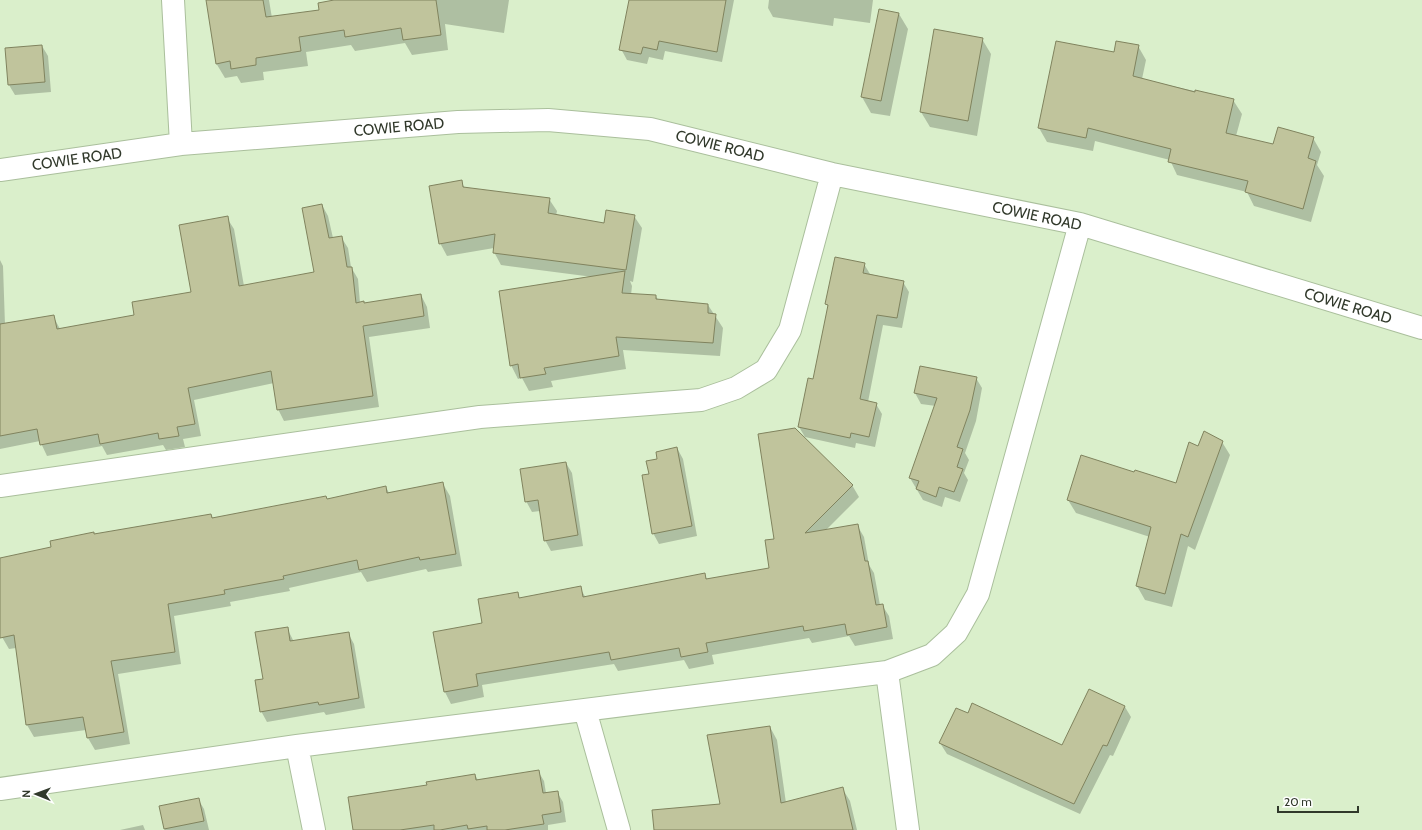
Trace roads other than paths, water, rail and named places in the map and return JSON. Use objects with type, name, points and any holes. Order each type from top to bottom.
[{"type":"street","points":[[173,0],[181,144]]},
{"type":"street","name":"COWIE ROAD","points":[[0,170],[181,144],[458,122],[548,120],[650,129],[832,174],[1080,224],[1422,328]]},
{"type":"street","points":[[0,486],[480,417],[701,400],[736,388],[766,370],[790,330],[832,174]]},
{"type":"street","points":[[0,789],[297,746],[887,672],[932,655],[956,633],[978,594],[1080,224]]},
{"type":"street","points":[[887,672],[908,830]]},
{"type":"street","points":[[585,710],[619,830]]},
{"type":"street","points":[[297,746],[314,830]]}]
